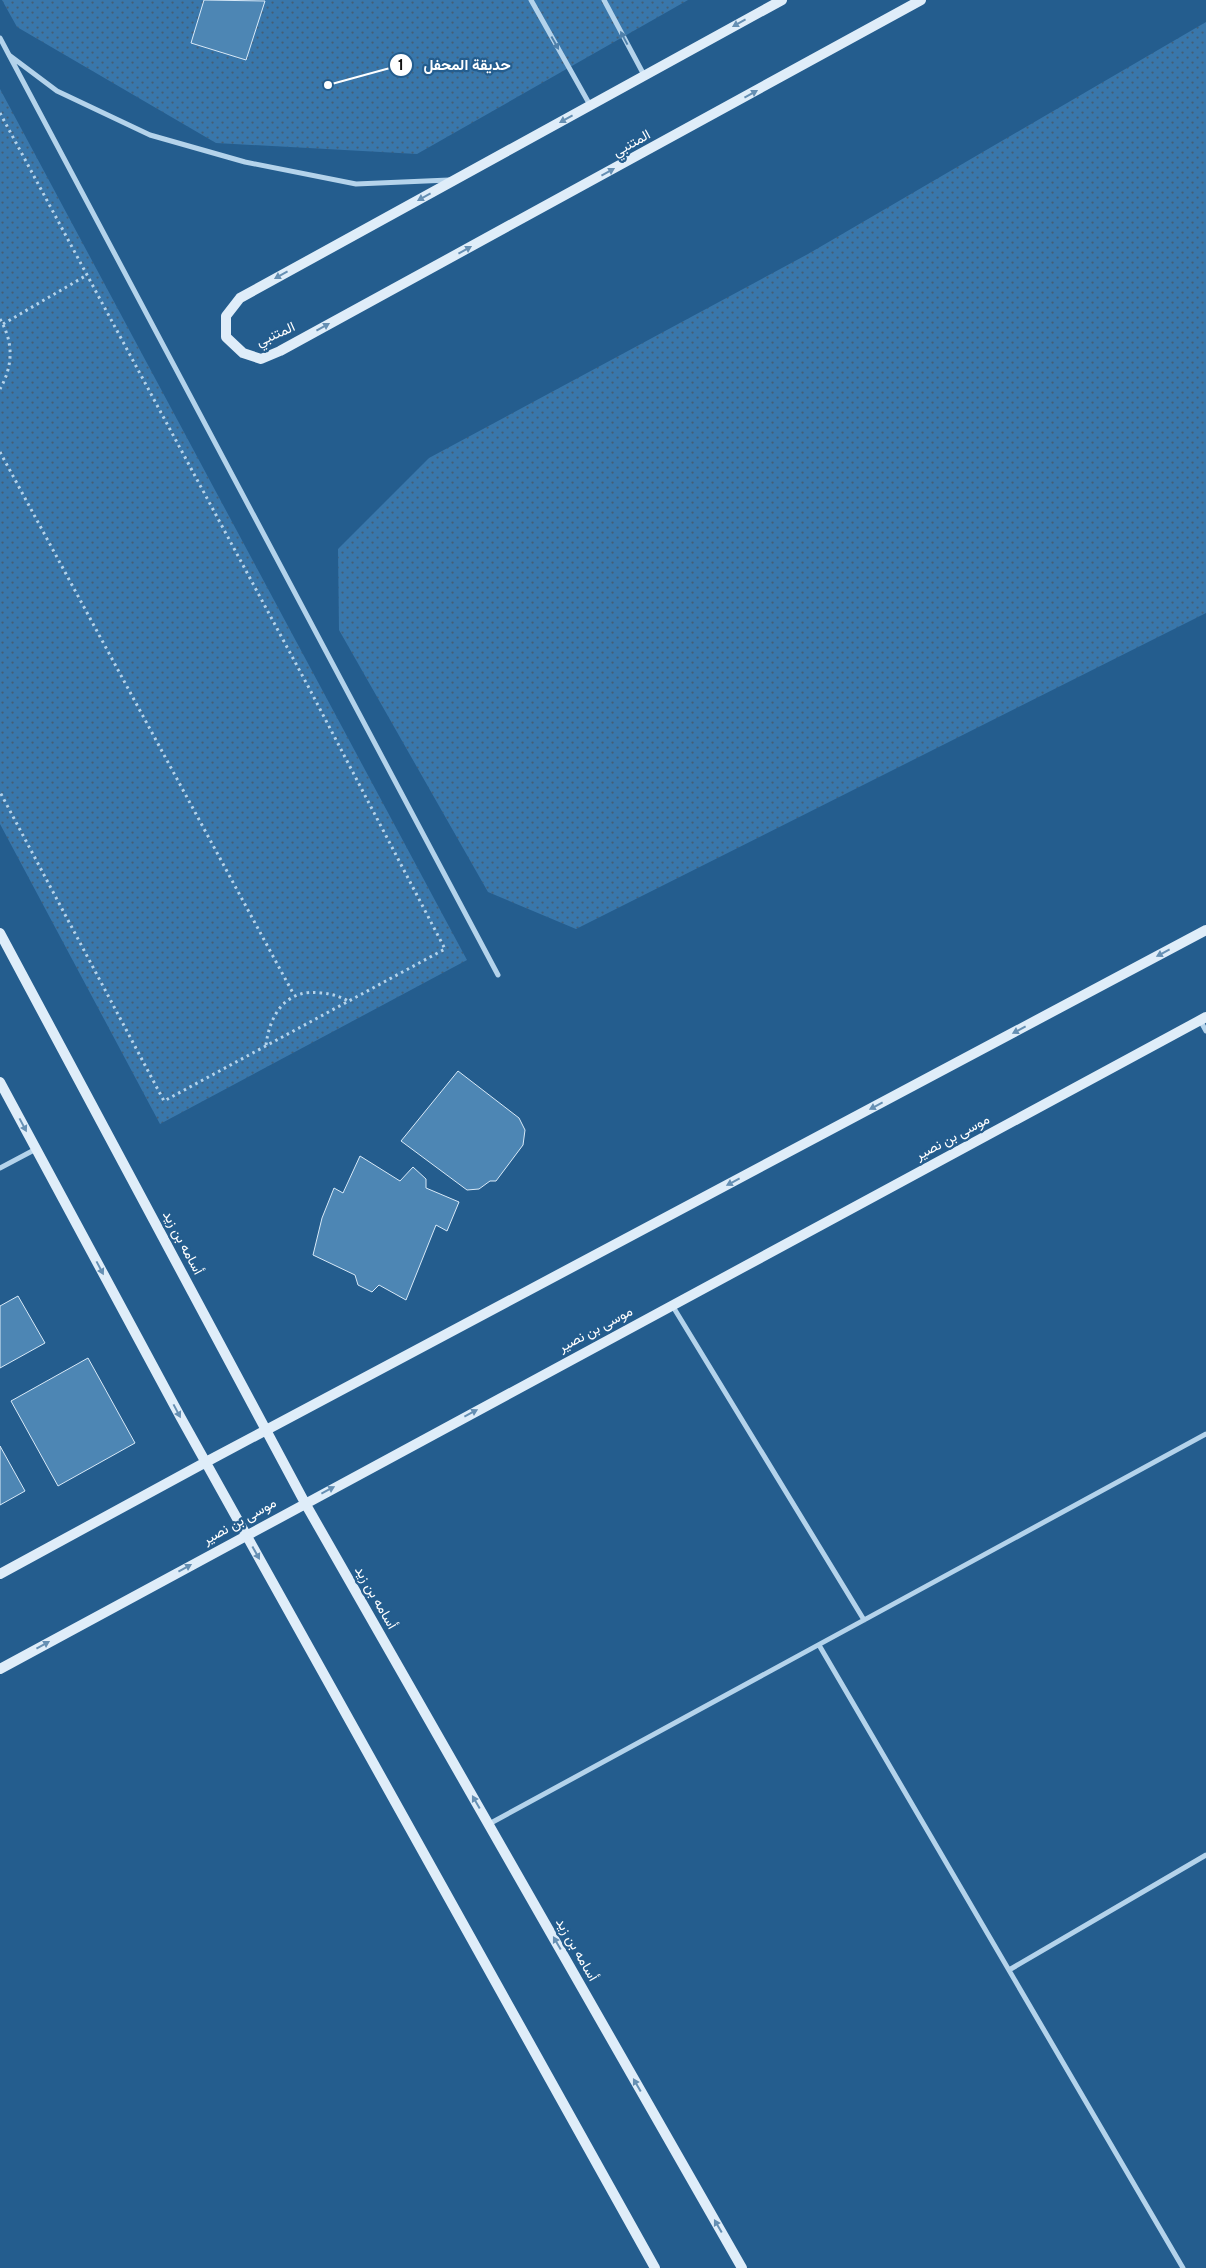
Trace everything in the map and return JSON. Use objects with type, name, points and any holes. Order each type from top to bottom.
[{"type":"street","points":[[531,0],[590,105]]},
{"type":"street","points":[[604,0],[644,76]]},
{"type":"street","name":"المتنبي","points":[[782,0],[240,298],[226,316],[226,337],[243,353],[260,359],[280,351],[920,0]]},
{"type":"street","points":[[0,38],[498,975]]},
{"type":"street","points":[[9,55],[57,91],[150,135],[246,162],[356,184],[455,180]]},
{"type":"street","points":[[0,1574],[206,1462],[1206,930]]},
{"type":"street","name":"أسامه بن زيد","points":[[0,934],[305,1502],[742,2268]]},
{"type":"street","points":[[1203,1018],[1206,1031]]},
{"type":"street","name":"موسى بن نصير","points":[[0,1669],[305,1502],[1203,1018]]},
{"type":"street","points":[[0,1082],[246,1535],[655,2268]]},
{"type":"street","points":[[0,1168],[36,1149]]},
{"type":"street","points":[[672,1305],[864,1620]]},
{"type":"street","points":[[489,1824],[1206,1434]]},
{"type":"street","points":[[819,1645],[1183,2268]]},
{"type":"street","points":[[1009,1970],[1206,1855]]},
{"type":"path","points":[[0,113],[304,679],[445,949],[164,1101],[0,792]]},
{"type":"path","points":[[3,324],[88,275]]},
{"type":"path","points":[[0,320],[7,330],[11,350],[9,369],[0,389]]},
{"type":"path","points":[[0,452],[294,995]]},
{"type":"path","points":[[266,1046],[268,1027],[280,1007],[294,995],[315,992],[339,995],[349,1001]]},
{"type":"shaded area","points":[[2,0],[688,0],[417,154],[216,143],[17,27]]},
{"type":"shaded area","points":[[1206,22],[1206,613],[576,929],[488,892],[339,630],[338,549],[429,458],[808,254]]},
{"type":"shaded area","points":[[0,89],[467,960],[160,1124],[0,824]]},
{"type":"building","points":[[204,0],[265,1],[246,60],[191,43]]},
{"type":"building","points":[[458,1071],[519,1118],[525,1130],[523,1145],[496,1181],[490,1181],[479,1189],[467,1190],[401,1141]]},
{"type":"building","points":[[360,1156],[400,1181],[413,1167],[426,1179],[426,1188],[459,1202],[447,1231],[436,1225],[406,1300],[379,1285],[372,1292],[358,1285],[355,1275],[313,1255],[322,1218],[334,1188],[343,1193]]},
{"type":"building","points":[[18,1296],[45,1343],[0,1368],[0,1306]]},
{"type":"building","points":[[88,1358],[135,1443],[58,1486],[11,1401]]},
{"type":"building","points":[[0,1446],[25,1491],[0,1505]]},
{"type":"place","name":"حديقة المحفل","points":[[328,85]]}]
